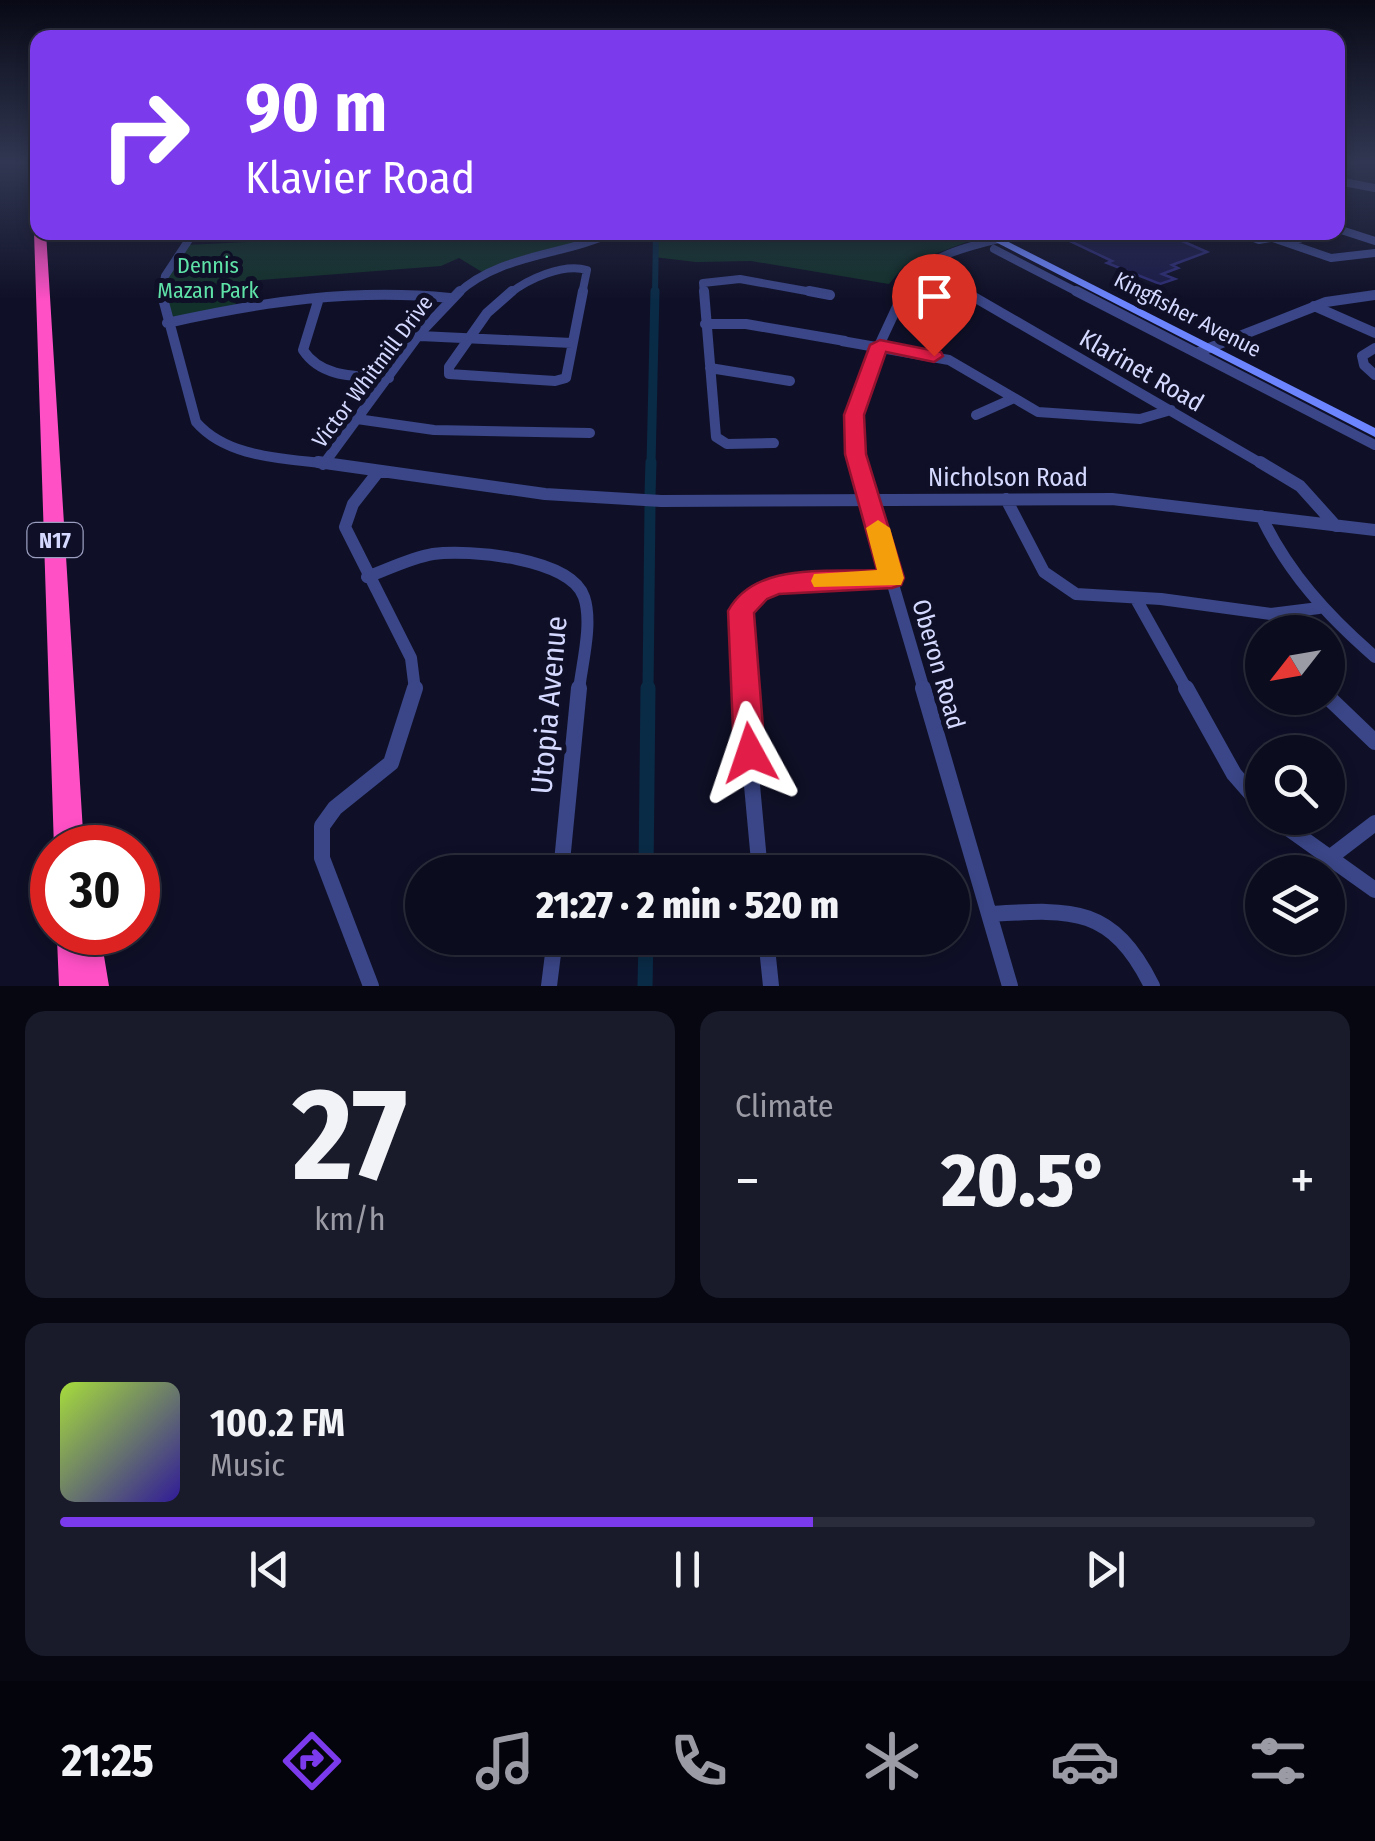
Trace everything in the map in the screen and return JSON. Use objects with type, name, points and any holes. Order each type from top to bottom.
[{"type":"highway","name":"N17","points":[[40,240],[68,825]]},
{"type":"highway","points":[[74,955],[76,986]]},
{"type":"highway","points":[[87,955],[92,986]]},
{"type":"street","points":[[1345,231],[1375,241]]},
{"type":"street","name":"Nicholson Road","points":[[189,240],[163,281],[161,298],[192,413],[202,431],[233,449],[545,494],[576,502],[1122,500],[1375,530]]},
{"type":"street","name":"Victor Whitmill Drive","points":[[323,464],[450,298],[468,283],[499,267],[596,240]]},
{"type":"street","points":[[909,279],[937,258],[998,240]]},
{"type":"street","name":"Kingfisher Avenue","points":[[998,240],[1375,433]]},
{"type":"street","points":[[1284,240],[1331,258],[1375,253]]},
{"type":"street","points":[[1291,242],[1296,240]]},
{"type":"street","points":[[582,267],[586,273],[572,342],[568,374],[560,380],[449,374],[449,367],[488,308],[510,289],[582,267]]},
{"type":"street","name":"Oberon Road","points":[[909,279],[858,401],[853,428],[856,454],[1010,986]]},
{"type":"street","name":"Klarinet Road","points":[[909,279],[974,297],[1171,410],[1300,486],[1336,526]]},
{"type":"street","points":[[774,443],[736,444],[717,439],[702,286],[711,280],[740,280],[830,295]]},
{"type":"street","points":[[167,323],[249,304],[396,292],[450,298]]},
{"type":"street","points":[[1209,348],[1314,306],[1375,295]]},
{"type":"street","points":[[319,298],[303,350],[310,362],[335,373],[389,378]]},
{"type":"street","points":[[1314,306],[1375,333]]},
{"type":"street","points":[[705,324],[746,324],[948,360],[1038,412],[1140,418],[1171,410]]},
{"type":"street","points":[[422,333],[572,342]]},
{"type":"street","points":[[1209,348],[1375,444]]},
{"type":"street","name":"Kingfisher Avenue","points":[[1209,348],[1375,424]]},
{"type":"street","points":[[1375,348],[1362,356],[1364,364],[1375,374]]},
{"type":"street","points":[[710,368],[790,380]]},
{"type":"street","points":[[976,414],[1012,399]]},
{"type":"street","points":[[358,419],[434,430],[590,434]]},
{"type":"street","points":[[371,986],[322,858],[319,838],[335,808],[391,762],[416,690],[411,658],[367,577],[345,521],[378,472]]},
{"type":"street","points":[[1006,500],[1044,572],[1076,594],[1270,614],[1319,608]]},
{"type":"street","points":[[1261,516],[1287,570],[1319,608],[1375,657]]},
{"type":"street","name":"Utopia Avenue","points":[[367,577],[426,556],[452,552],[543,566],[560,572],[580,587],[587,610],[563,855]]},
{"type":"street","points":[[758,855],[742,674],[741,611],[758,592],[776,585],[892,578]]},
{"type":"street","points":[[1136,598],[1234,774],[1245,787]]},
{"type":"street","points":[[1345,713],[1375,742]]},
{"type":"street","points":[[1333,855],[1375,823]]},
{"type":"street","points":[[1296,835],[1323,855]]},
{"type":"street","points":[[1345,870],[1375,890]]},
{"type":"street","points":[[991,914],[1062,910],[1090,916],[1116,934],[1152,986]]},
{"type":"street","points":[[549,986],[553,955]]},
{"type":"street","points":[[768,955],[771,986]]},
{"type":"green space","name":"Dennis Mazan Park","points":[[590,240],[482,272],[459,258],[441,266],[246,281],[234,307],[173,319],[166,288],[187,245],[264,241]]},
{"type":"green space","points":[[654,240],[968,240],[905,265],[889,284],[751,261],[696,262],[653,257]]},
{"type":"building","points":[[1068,240],[1180,240],[1207,252],[1172,265],[1178,268],[1162,274],[1175,279],[1160,284],[1107,263],[1112,261]]},
{"type":"waterway","points":[[655,294],[656,240]]},
{"type":"waterway","points":[[651,465],[655,291]]},
{"type":"waterway","points":[[650,495],[651,462]]},
{"type":"waterway","points":[[648,690],[650,506]]},
{"type":"waterway","points":[[646,855],[648,688]]},
{"type":"waterway","points":[[645,986],[646,955]]},
{"type":"slow traffic","points":[[823,581],[892,578],[878,528]]},
{"type":"route","points":[[750,753],[741,611],[758,592],[776,585],[892,578],[853,442],[854,415],[880,345],[934,356]]}]
